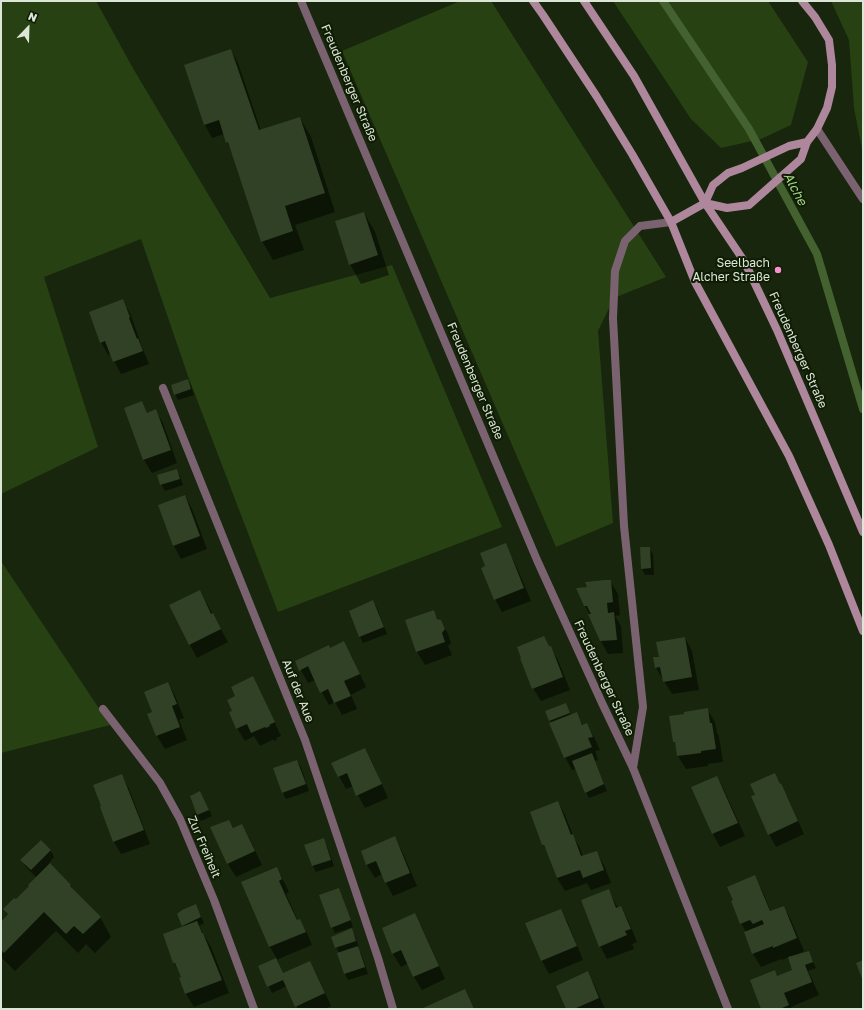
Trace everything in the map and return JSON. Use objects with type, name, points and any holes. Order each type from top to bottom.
[{"type":"main road","points":[[533,1],[597,97],[671,222],[695,282],[789,456],[829,545],[863,631]]},
{"type":"main road","name":"Freudenberger Straße","points":[[584,1],[634,76],[705,203],[742,258],[777,330],[863,532]]},
{"type":"main road","points":[[705,203],[727,208],[749,205],[800,159],[807,142],[817,129],[827,108],[832,87],[832,65],[829,40],[816,17],[802,1]]},
{"type":"main road","points":[[671,222],[705,203],[713,185],[728,173],[788,146],[807,142]]},
{"type":"street","name":"Freudenberger Straße","points":[[301,1],[537,560],[633,768],[728,1009]]},
{"type":"street","points":[[817,129],[863,199]]},
{"type":"street","name":"Freudenberger Straße","points":[[633,768],[643,706],[624,526],[613,318],[615,270],[626,241],[640,226],[671,222]]},
{"type":"street","name":"Auf der Aue","points":[[163,388],[305,740],[378,958],[393,1009]]},
{"type":"street","name":"Zur Freiheit","points":[[103,709],[160,783],[180,819],[214,900],[254,1009]]},
{"type":"green space","points":[[1,1],[96,1],[134,70],[270,298],[392,265],[502,527],[278,612],[188,376],[141,239],[44,277],[98,447],[1,494]]},
{"type":"green space","points":[[460,1],[491,1],[666,277],[614,298],[598,331],[613,523],[556,547],[342,51]]},
{"type":"green space","points":[[613,1],[768,1],[808,62],[791,125],[761,139],[721,148],[691,119]]},
{"type":"green space","points":[[831,1],[863,1],[863,154],[854,108],[849,40]]},
{"type":"green space","points":[[1,561],[110,725],[1,753]]},
{"type":"building","points":[[231,49],[259,130],[300,117],[325,193],[285,206],[293,231],[261,242],[228,142],[226,143],[219,120],[204,125],[184,65]]},
{"type":"building","points":[[364,212],[378,255],[349,265],[335,221]]},
{"type":"building","points":[[123,299],[137,339],[138,338],[143,351],[113,362],[105,341],[100,343],[89,312]]},
{"type":"building","points":[[188,379],[191,389],[174,395],[171,385]]},
{"type":"building","points":[[142,401],[147,413],[156,409],[171,450],[143,460],[124,408]]},
{"type":"building","points":[[177,469],[180,479],[160,485],[157,475]]},
{"type":"building","points":[[185,495],[200,536],[173,546],[158,505]]},
{"type":"building","points":[[506,543],[524,588],[494,600],[481,568],[485,566],[480,553]]},
{"type":"building","points":[[640,547],[650,547],[651,568],[641,569]]},
{"type":"building","points":[[611,580],[613,602],[607,603],[608,613],[614,612],[617,640],[600,641],[588,614],[591,614],[587,606],[584,606],[576,588],[587,587],[585,582]]},
{"type":"building","points":[[200,590],[211,614],[213,613],[221,629],[189,645],[169,605]]},
{"type":"building","points":[[373,600],[384,627],[359,637],[349,611]]},
{"type":"building","points":[[434,610],[437,619],[441,620],[445,629],[442,633],[445,642],[416,652],[405,620]]},
{"type":"building","points":[[544,636],[549,646],[551,646],[563,677],[532,689],[517,647]]},
{"type":"building","points":[[685,637],[692,677],[663,682],[660,667],[655,668],[653,657],[659,657],[656,642]]},
{"type":"building","points":[[344,641],[360,674],[344,681],[351,696],[334,703],[328,689],[320,693],[308,666],[299,671],[295,661],[329,645],[330,648]]},
{"type":"building","points":[[253,676],[275,722],[266,728],[265,727],[251,733],[247,724],[236,729],[229,712],[232,711],[227,700],[235,696],[231,687]]},
{"type":"building","points":[[168,682],[177,704],[172,706],[180,727],[156,736],[147,714],[152,712],[144,692]]},
{"type":"building","points":[[566,703],[570,713],[549,721],[545,711]]},
{"type":"building","points":[[708,708],[716,749],[701,751],[701,753],[677,756],[669,716]]},
{"type":"building","points":[[577,712],[582,725],[587,723],[593,737],[588,738],[592,747],[564,758],[549,723]]},
{"type":"building","points":[[365,748],[382,784],[356,796],[347,773],[338,777],[331,763]]},
{"type":"building","points":[[592,753],[604,784],[585,793],[572,761]]},
{"type":"building","points":[[297,760],[306,784],[282,793],[273,768]]},
{"type":"building","points":[[775,773],[798,821],[768,835],[751,796],[755,795],[750,784]]},
{"type":"building","points":[[122,774],[144,830],[113,842],[93,785]]},
{"type":"building","points":[[717,776],[738,823],[712,834],[691,787]]},
{"type":"building","points":[[200,791],[209,810],[197,815],[190,796]]},
{"type":"building","points":[[558,801],[581,856],[597,851],[604,870],[583,878],[580,870],[557,878],[544,845],[542,845],[530,812]]},
{"type":"building","points":[[229,820],[233,828],[242,824],[255,851],[227,864],[210,827]]},
{"type":"building","points":[[395,836],[410,873],[385,883],[376,861],[366,865],[361,851]]},
{"type":"building","points":[[324,838],[331,860],[312,866],[304,845]]},
{"type":"building","points":[[41,840],[51,850],[31,870],[20,860]]},
{"type":"building","points":[[50,863],[71,885],[70,886],[101,917],[83,934],[74,926],[66,934],[44,912],[4,953],[1,950],[1,922],[8,914],[3,909],[14,898],[16,899]]},
{"type":"building","points":[[277,867],[282,879],[279,881],[297,920],[300,919],[306,932],[269,947],[241,882]]},
{"type":"building","points":[[755,875],[770,911],[784,906],[797,938],[773,948],[773,946],[752,954],[744,932],[764,924],[762,920],[753,924],[750,920],[740,924],[731,901],[733,900],[727,887]]},
{"type":"building","points":[[339,888],[351,920],[331,928],[319,895]]},
{"type":"building","points":[[609,889],[616,908],[621,906],[631,929],[625,931],[627,935],[599,947],[581,900]]},
{"type":"building","points":[[196,904],[201,917],[182,926],[177,914],[182,910]]},
{"type":"building","points":[[561,909],[577,946],[541,961],[525,923]]},
{"type":"building","points":[[415,913],[439,966],[413,977],[401,950],[392,954],[382,928]]},
{"type":"building","points":[[197,921],[222,980],[185,994],[179,978],[181,977],[175,963],[173,963],[163,934]]},
{"type":"building","points":[[352,928],[356,941],[335,948],[331,937]]},
{"type":"building","points":[[358,946],[365,967],[344,974],[337,953]]},
{"type":"building","points":[[809,951],[813,962],[805,965],[812,982],[784,993],[789,1005],[780,1009],[761,1009],[750,980],[775,970],[777,976],[792,970],[788,957]]},
{"type":"building","points":[[276,958],[283,973],[310,961],[325,993],[295,1007],[283,980],[267,987],[258,966]]},
{"type":"building","points":[[863,960],[863,981],[856,963]]},
{"type":"building","points":[[588,971],[599,998],[574,1009],[566,1009],[556,986]]},
{"type":"building","points":[[465,989],[474,1009],[421,1009]]},
{"type":"waterway","name":"Alche","points":[[663,1],[749,129],[817,254],[863,409]]},
{"type":"place","name":"Seelbach Alcher Straße","points":[[778,270]]}]
